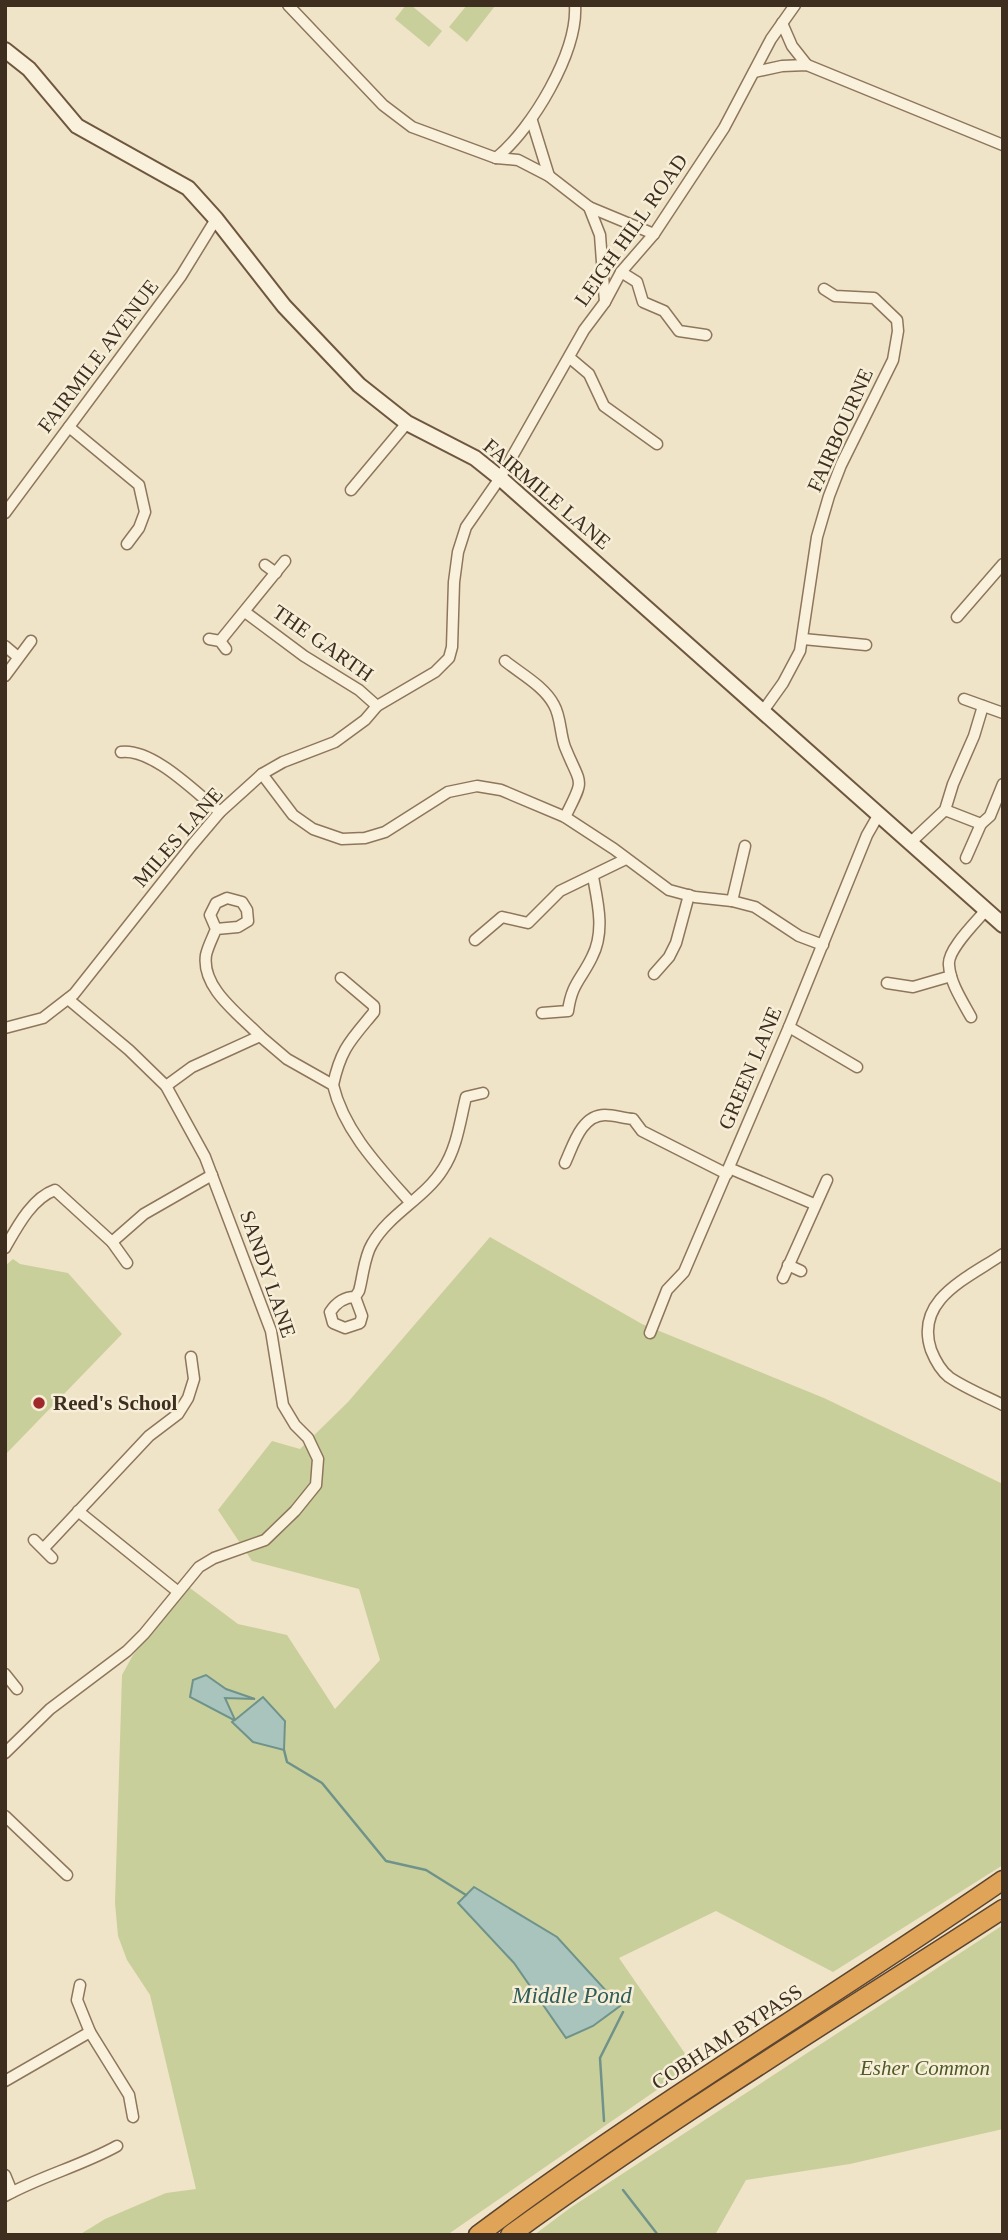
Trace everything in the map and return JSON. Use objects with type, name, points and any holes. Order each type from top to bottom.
[{"type":"highway","name":"COBHAM BYPASS","points":[[478,2235],[652,2113],[1003,1881]]},
{"type":"highway","name":"COBHAM BYPASS","points":[[510,2235],[736,2081],[1003,1909]]},
{"type":"street","points":[[288,5],[383,105],[412,127],[496,158],[518,160],[549,176],[589,207],[654,234]]},
{"type":"street","points":[[496,158],[512,145],[532,121],[555,79],[576,19],[575,5]]},
{"type":"street","name":"LEIGH HILL ROAD","points":[[500,478],[584,330],[605,302],[621,272],[654,234],[724,128],[794,5]]},
{"type":"street","points":[[782,23],[792,47],[807,65]]},
{"type":"street","name":"FAIRMILE LANE","points":[[5,50],[29,68],[77,126],[188,188],[285,306],[359,385],[407,423],[475,458],[500,478],[1003,925]]},
{"type":"street","points":[[754,72],[782,66],[807,65],[1003,145]]},
{"type":"street","points":[[532,121],[549,176]]},
{"type":"street","points":[[589,207],[600,235],[605,302]]},
{"type":"street","name":"FAIRMILE AVENUE","points":[[5,513],[181,276],[216,219]]},
{"type":"street","points":[[621,272],[637,282],[643,302],[664,311],[678,331],[706,335]]},
{"type":"street","name":"FAIRBOURNE","points":[[764,711],[800,651],[817,537],[829,496],[841,465],[893,360],[898,331],[897,320],[874,298],[835,296],[824,289]]},
{"type":"street","points":[[570,358],[589,374],[604,406],[657,444]]},
{"type":"street","points":[[351,489],[407,423]]},
{"type":"street","points":[[69,427],[139,485],[145,512],[139,528],[127,544]]},
{"type":"street","name":"MILES LANE","points":[[5,1028],[43,1018],[68,999],[220,812],[262,774],[283,762],[335,742],[366,720],[377,706],[435,672],[449,658],[458,552],[466,527],[500,478]]},
{"type":"street","name":"THE GARTH","points":[[218,643],[285,561]]},
{"type":"street","points":[[957,617],[1003,564]]},
{"type":"street","name":"THE GARTH","points":[[265,565],[276,573]]},
{"type":"street","name":"THE GARTH","points":[[245,612],[304,656],[359,690],[377,706]]},
{"type":"street","points":[[803,639],[866,645]]},
{"type":"street","points":[[5,677],[31,641]]},
{"type":"street","points":[[5,646],[18,657]]},
{"type":"street","points":[[505,661],[543,690],[555,706],[565,746],[581,786],[565,817]]},
{"type":"street","points":[[964,699],[1003,713]]},
{"type":"street","points":[[911,842],[945,810],[983,706]]},
{"type":"street","points":[[121,751],[132,750],[166,766],[220,812]]},
{"type":"street","points":[[262,774],[293,815],[313,829],[342,839],[365,838],[385,832],[448,792],[477,786],[501,790],[565,817],[668,890],[732,901],[755,908],[799,936],[822,945]]},
{"type":"street","points":[[966,858],[981,824],[990,816],[1003,784]]},
{"type":"street","points":[[945,810],[981,824]]},
{"type":"street","name":"GREEN LANE","points":[[650,1333],[667,1290],[684,1272],[789,1027],[867,835],[879,814]]},
{"type":"street","points":[[732,901],[745,846]]},
{"type":"street","points":[[475,940],[502,917],[528,923],[560,891],[626,859]]},
{"type":"street","points":[[542,1013],[568,1011],[571,991],[594,955],[601,916],[593,877]]},
{"type":"street","points":[[654,974],[669,957],[676,943],[689,895]]},
{"type":"street","points":[[971,1017],[951,976],[948,963],[951,953],[986,910]]},
{"type":"street","points":[[216,929],[206,955],[207,974],[216,990],[260,1036],[287,1059],[333,1084]]},
{"type":"street","points":[[887,983],[913,986],[951,976]]},
{"type":"street","points":[[341,978],[374,1006],[374,1012],[345,1047],[337,1066],[333,1084],[337,1104],[378,1166],[410,1202]]},
{"type":"street","name":"SANDY LANE","points":[[5,1753],[50,1709],[127,1651],[145,1634],[199,1567],[214,1558],[265,1540],[295,1511],[316,1485],[318,1459],[308,1438],[295,1424],[284,1405],[271,1331],[205,1157],[166,1086],[129,1050],[68,999]]},
{"type":"street","points":[[789,1027],[857,1067]]},
{"type":"street","points":[[166,1086],[192,1067],[260,1036]]},
{"type":"street","points":[[355,1297],[359,1292],[371,1245],[410,1202],[434,1181],[448,1161],[466,1097],[483,1093]]},
{"type":"street","points":[[565,1163],[581,1129],[593,1118],[603,1115],[633,1119],[642,1131],[728,1171],[814,1204]]},
{"type":"street","points":[[112,1242],[144,1214],[212,1175]]},
{"type":"street","points":[[783,1278],[827,1180]]},
{"type":"street","points":[[5,1248],[21,1222],[46,1193],[55,1190],[112,1242],[127,1263]]},
{"type":"street","points":[[1003,1254],[945,1293],[935,1304],[928,1323],[929,1342],[935,1361],[947,1376],[1003,1405]]},
{"type":"street","points":[[789,1265],[801,1271]]},
{"type":"street","points":[[44,1548],[149,1436],[178,1414],[188,1398],[194,1379],[191,1357]]},
{"type":"street","points":[[78,1511],[177,1591]]},
{"type":"street","points":[[34,1540],[52,1558]]},
{"type":"street","points":[[5,1674],[18,1689]]},
{"type":"street","points":[[5,1816],[67,1875]]},
{"type":"street","points":[[80,1985],[77,2000],[90,2032],[129,2095],[133,2117]]},
{"type":"street","points":[[5,2081],[90,2032]]},
{"type":"street","points":[[5,2175],[9,2194],[91,2161],[117,2146]]},
{"type":"green space","points":[[406,5],[411,5],[442,31],[429,47],[395,19]]},
{"type":"green space","points":[[467,5],[495,6],[467,42],[449,27]]},
{"type":"green space","points":[[490,1237],[642,1324],[824,1398],[1003,1484],[1003,1865],[833,1972],[716,1911],[619,1958],[693,2065],[447,2235],[79,2235],[105,2219],[166,2193],[196,2189],[150,1995],[127,1960],[118,1936],[115,1903],[122,1675],[133,1655],[190,1588],[238,1624],[287,1635],[335,1709],[380,1660],[359,1589],[252,1561],[218,1510],[272,1441],[300,1449],[348,1402]]},
{"type":"green space","name":"Reed's School","points":[[13,1259],[20,1264],[68,1273],[122,1334],[5,1455],[5,1266]]},
{"type":"green space","name":"Esher Common","points":[[1003,1925],[1003,2129],[850,2164],[746,2180],[715,2235],[534,2235],[570,2208]]},
{"type":"water","points":[[206,1675],[226,1689],[255,1699],[225,1698],[235,1720],[263,1697],[285,1721],[284,1750],[253,1742],[232,1722],[234,1720],[190,1697],[193,1680]]},
{"type":"water","name":"Middle Pond","points":[[474,1887],[557,1937],[620,2006],[593,2026],[566,2038],[514,1963],[458,1903]]},
{"type":"waterway","points":[[284,1750],[287,1762],[322,1783],[386,1861],[426,1870],[466,1895]]},
{"type":"waterway","points":[[604,2121],[600,2058],[623,2012]]},
{"type":"waterway","points":[[623,2190],[658,2235]]},
{"type":"place","name":"Reed's School","points":[[39,1403]]}]
